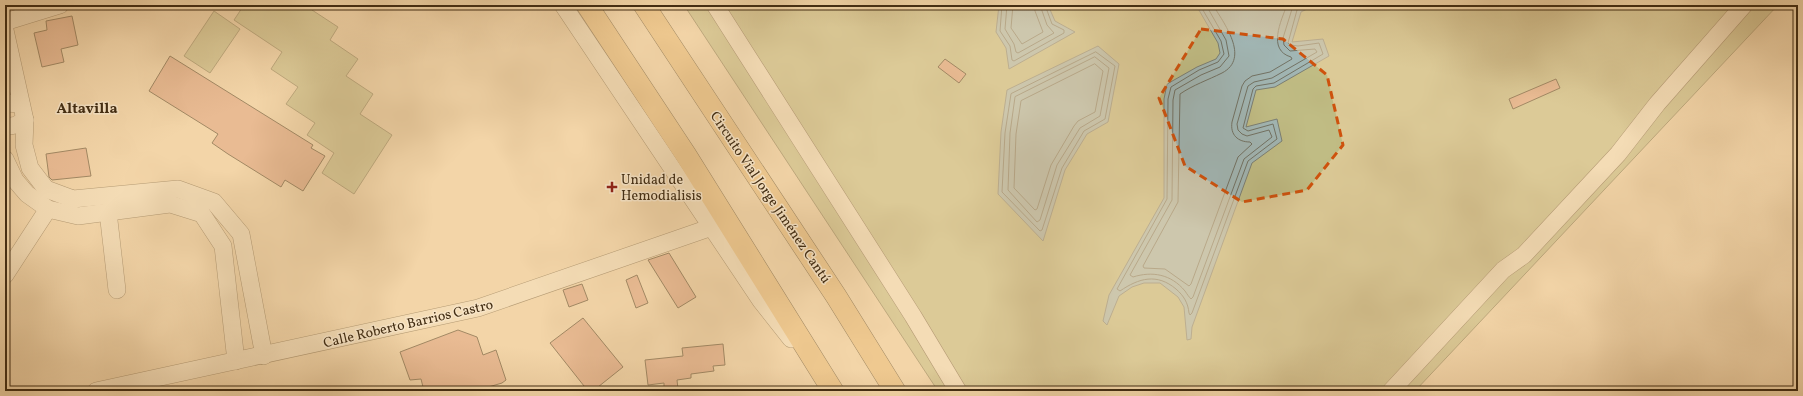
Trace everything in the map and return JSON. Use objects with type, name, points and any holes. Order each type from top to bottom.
[{"type":"main road","points":[[587,5],[686,155],[832,391]]},
{"type":"main road","name":"Circuito Vial Jorge Jiménez Cantú","points":[[644,5],[836,296],[895,391]]},
{"type":"street","points":[[5,22],[60,5]]},
{"type":"street","points":[[563,5],[762,301],[832,391]]},
{"type":"street","points":[[715,5],[908,309],[958,391]]},
{"type":"street","points":[[1391,391],[1503,270],[1524,255],[1618,154],[1657,104],[1744,5]]},
{"type":"street","points":[[5,30],[24,145],[30,168],[46,189],[73,199],[178,189],[214,202],[241,234],[264,356]]},
{"type":"street","points":[[5,127],[16,125],[17,109]]},
{"type":"street","points":[[5,159],[10,181],[48,209],[78,216],[170,204],[202,214],[223,246],[236,361]]},
{"type":"street","points":[[5,275],[48,209]]},
{"type":"street","points":[[108,212],[117,290]]},
{"type":"street","name":"Calle Roberto Barrios Castro","points":[[96,391],[264,356],[478,308],[712,228]]},
{"type":"street","points":[[233,332],[259,327]]},
{"type":"highlighted area","points":[[1201,29],[1283,39],[1327,75],[1343,145],[1307,190],[1242,202],[1185,166],[1159,98]]},
{"type":"shaded area","points":[[244,5],[315,5],[312,10],[338,27],[330,40],[358,59],[346,76],[373,94],[360,114],[392,135],[354,194],[322,173],[334,153],[307,135],[315,123],[286,104],[298,87],[271,69],[282,52],[234,20]]},
{"type":"shaded area","points":[[684,5],[1778,5],[1415,391],[938,391]]},
{"type":"shaded area","points":[[214,11],[240,29],[210,73],[184,56]]},
{"type":"water","points":[[999,5],[1048,5],[1055,21],[1075,32],[1009,69],[1006,48],[996,32]]},
{"type":"water","points":[[1196,5],[1315,5],[1301,12],[1292,42],[1323,39],[1329,56],[1275,87],[1256,90],[1246,127],[1277,119],[1282,141],[1252,163],[1192,327],[1191,339],[1187,340],[1184,307],[1178,297],[1160,283],[1144,283],[1132,287],[1119,296],[1107,325],[1103,321],[1109,295],[1164,198],[1164,99],[1167,84],[1197,67],[1216,59],[1220,53],[1218,43]]},
{"type":"water","points":[[1098,46],[1119,64],[1108,122],[1087,134],[1065,170],[1043,241],[998,194],[1001,132],[1007,90]]},
{"type":"building","points":[[72,16],[78,45],[61,49],[64,62],[42,67],[34,33],[47,30],[46,21]]},
{"type":"building","points":[[170,56],[313,145],[311,148],[325,156],[303,191],[285,180],[281,187],[228,154],[212,143],[218,134],[149,91]]},
{"type":"building","points":[[945,59],[966,74],[959,83],[938,67]]},
{"type":"building","points":[[1556,79],[1560,88],[1513,109],[1509,99]]},
{"type":"building","points":[[86,148],[91,176],[52,180],[49,177],[46,154]]},
{"type":"building","points":[[669,253],[696,297],[678,308],[648,260]]},
{"type":"building","points":[[637,275],[648,303],[636,308],[626,280]]},
{"type":"building","points":[[582,284],[588,300],[569,307],[563,290]]},
{"type":"building","points":[[583,318],[623,367],[593,391],[588,391],[550,343]]},
{"type":"building","points":[[458,330],[477,337],[483,355],[496,350],[506,380],[502,383],[475,391],[424,391],[421,379],[410,380],[400,352]]},
{"type":"building","points":[[723,344],[725,365],[713,366],[714,371],[691,374],[691,378],[677,380],[678,389],[664,390],[664,383],[648,385],[645,360],[683,356],[682,348]]},
{"type":"place","name":"Unidad de Hemodialisis","points":[[612,187]]},
{"type":"district","name":"Altavilla","points":[[87,108]]}]
